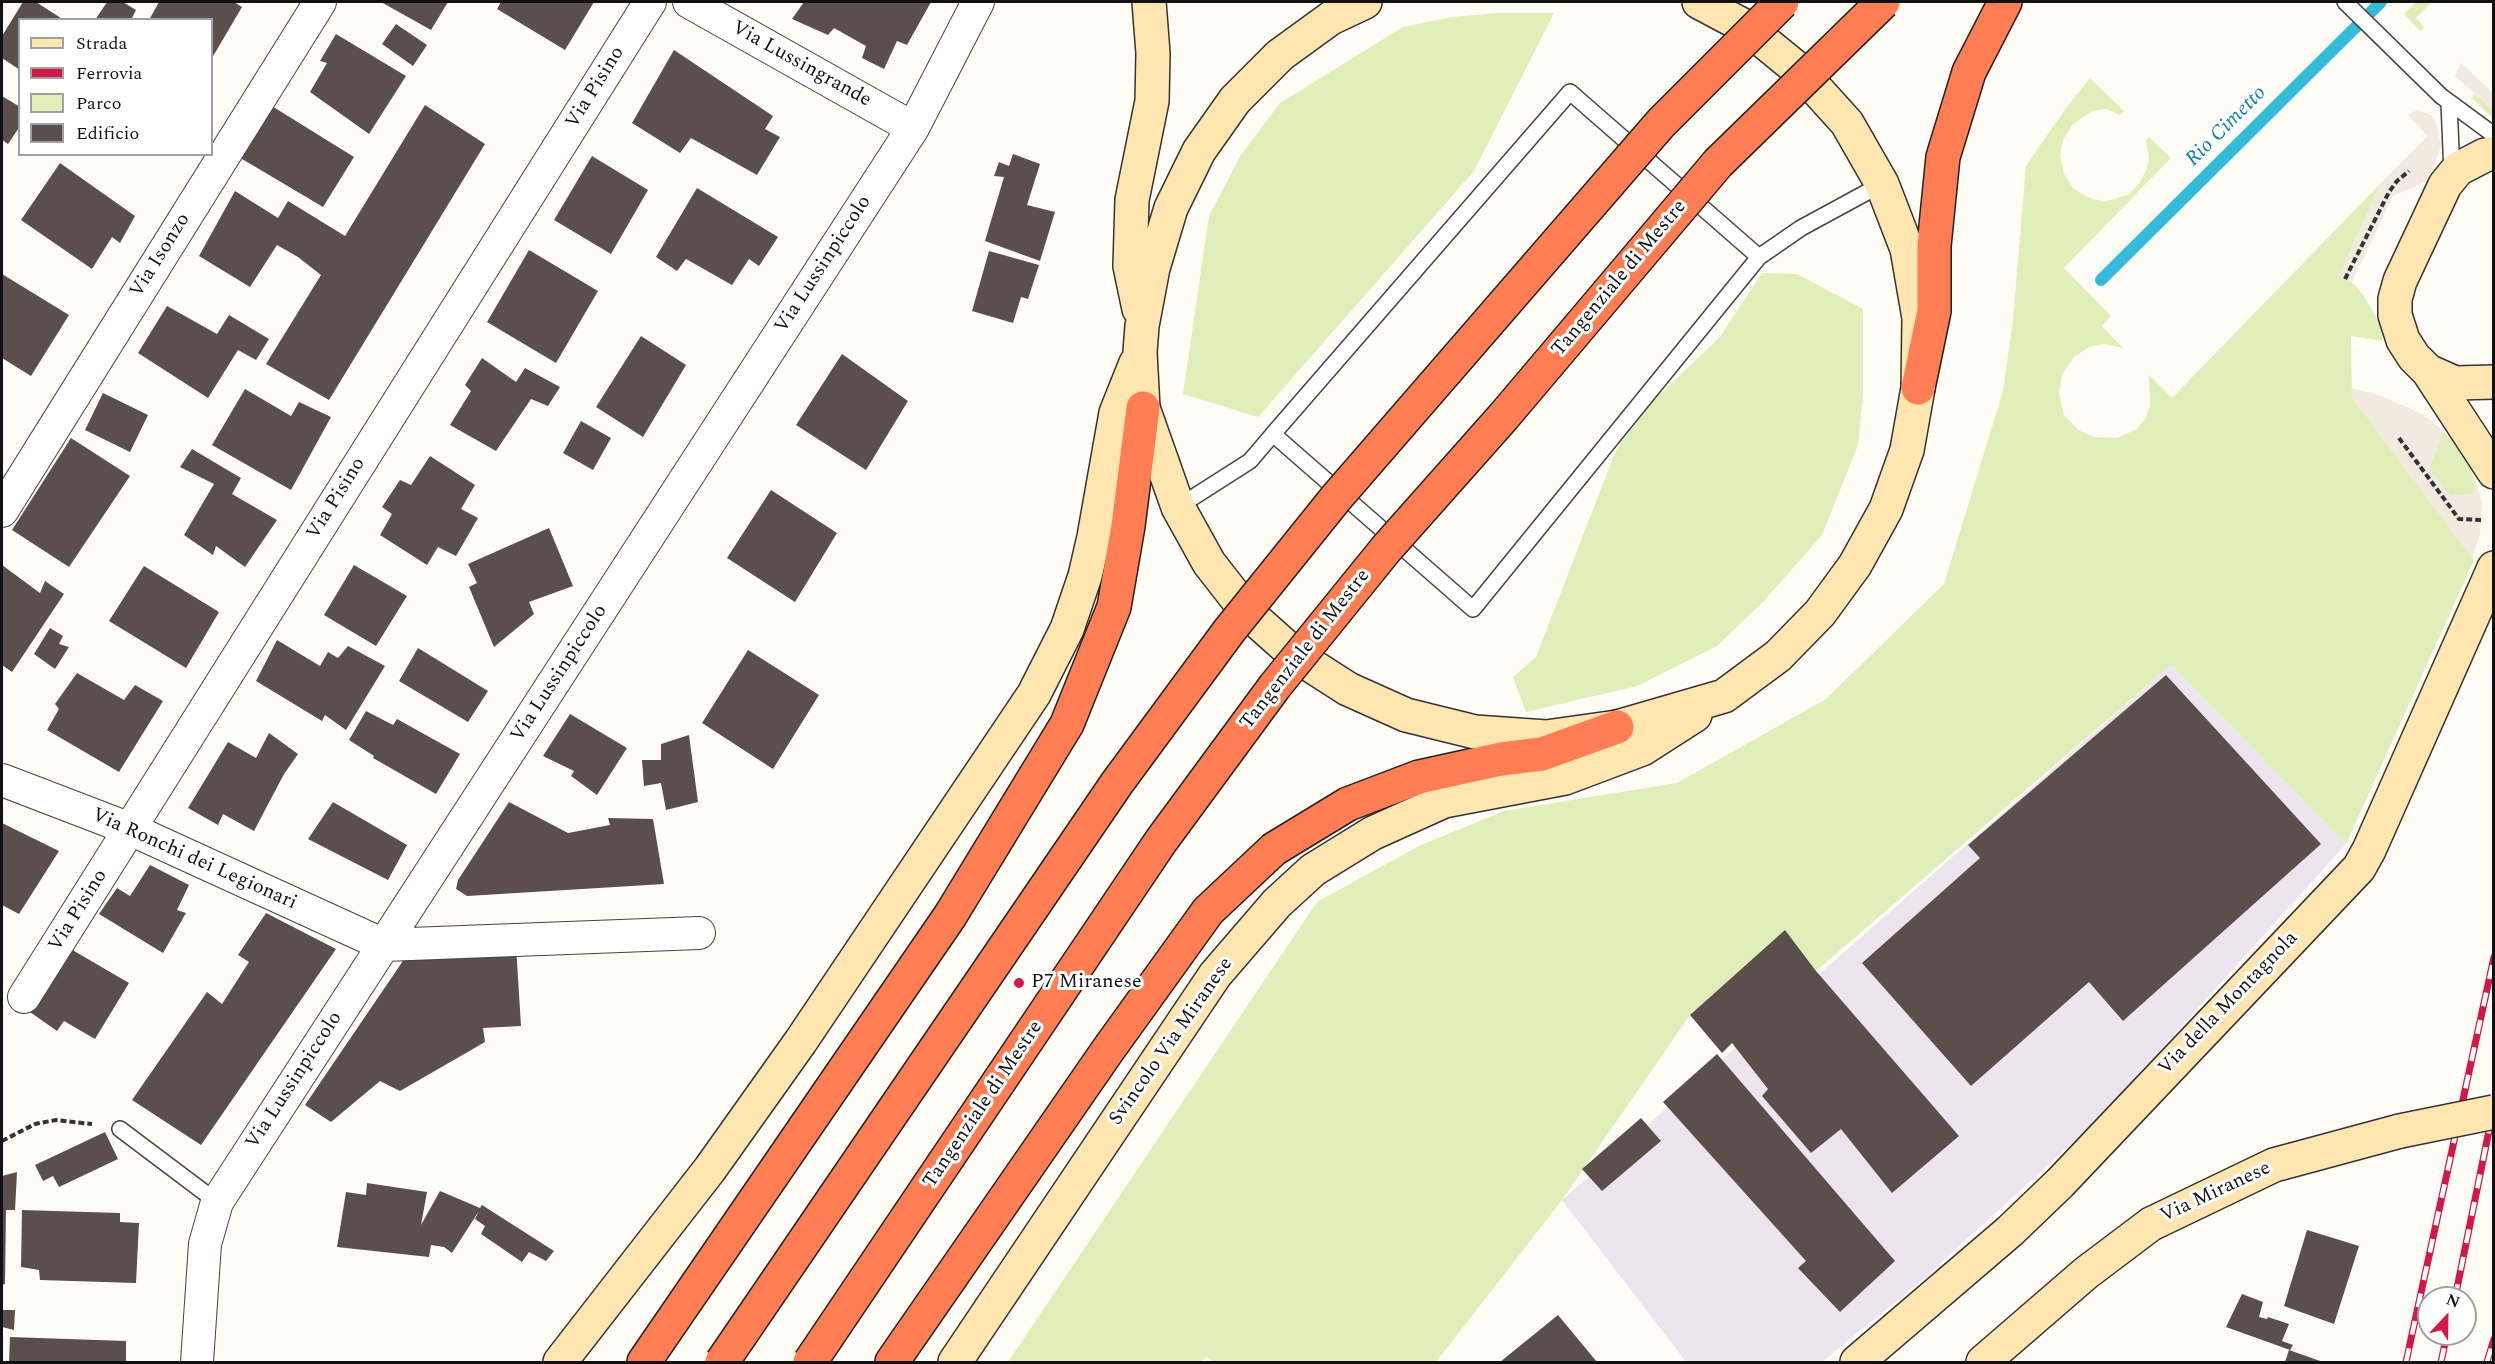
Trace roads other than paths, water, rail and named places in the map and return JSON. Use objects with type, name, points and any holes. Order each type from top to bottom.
[{"type":"highway","points":[[722,1362],[1104,802],[1229,631],[1336,498],[1654,132],[1782,2]]},
{"type":"highway","name":"Tangenziale di Mestre","points":[[810,1362],[1161,841],[1275,686],[1386,549],[1504,416],[1718,163],[1883,2]]},
{"type":"highway","points":[[1918,388],[1934,311],[1934,246],[1943,157],[1969,72],[2006,2]]},
{"type":"highway","points":[[644,1362],[950,916],[1067,724],[1094,662],[1114,607],[1128,526],[1143,408]]},
{"type":"highway","points":[[892,1362],[1108,1050],[1208,911],[1274,849],[1348,804],[1419,777],[1501,759],[1542,754],[1617,727]]},
{"type":"street","name":"Via Isonzo","points":[[2,511],[320,2]]},
{"type":"street","name":"Via Pisino","points":[[24,997],[650,2]]},
{"type":"street","name":"Via Lussingrande","points":[[688,2],[913,128]]},
{"type":"street","name":"Via Lussinpiccolo","points":[[197,1362],[205,1244],[217,1202],[913,128],[978,2]]},
{"type":"street","points":[[1149,2],[1153,53],[1152,101],[1132,200],[1130,267],[1141,339],[1143,408],[1178,507],[1209,563],[1248,613],[1295,655],[1348,689],[1406,715],[1475,732],[1546,736],[1617,727],[1724,696]]},
{"type":"street","points":[[560,1362],[682,1206],[801,1041],[1034,694],[1067,629],[1085,576],[1116,413],[1141,339],[1153,268],[1171,208],[1199,152],[1235,100],[1280,55],[1331,18],[1365,2]]},
{"type":"street","name":"Svincolo Via Miranese","points":[[955,1362],[1215,975],[1278,903],[1313,870],[1373,833],[1444,801],[1565,778],[1642,749],[1724,696],[1778,656],[1820,613],[1855,565],[1886,509],[1907,450],[1918,388],[1919,318],[1907,249],[1882,184],[1847,123],[1800,71],[1746,27],[1698,2]]},
{"type":"street","points":[[2493,153],[2468,163],[2458,169],[2452,177],[2431,213],[2403,272],[2395,299],[2397,323],[2403,340],[2414,357],[2428,371],[2493,472]]},
{"type":"street","points":[[2428,371],[2455,383],[2493,382]]},
{"type":"street","name":"Via della Montagnola","points":[[1857,1362],[2010,1231],[2060,1183],[2359,868],[2493,568]]},
{"type":"street","name":"Via Ronchi dei Legionari","points":[[2,780],[130,829],[384,945]]},
{"type":"street","points":[[384,945],[699,933]]},
{"type":"street","name":"Via Miranese","points":[[1983,1362],[2086,1273],[2151,1224],[2274,1165],[2400,1131],[2493,1112]]},
{"type":"lane","points":[[2345,2],[2449,103],[2459,107],[2493,135]]},
{"type":"lane","points":[[1178,507],[1250,461],[1570,92],[1759,257]]},
{"type":"lane","points":[[2449,103],[2452,177]]},
{"type":"lane","points":[[1273,434],[1473,609],[1759,257],[1801,228],[1882,184]]},
{"type":"lane","points":[[120,1129],[217,1202]]},
{"type":"waterway","name":"Rio Cimetto","points":[[2101,280],[2381,2]]},
{"type":"railway","points":[[2406,1362],[2494,957]]},
{"type":"railway","points":[[2457,1286],[2494,1106]]},
{"type":"railway","points":[[2487,1362],[2494,1339]]},
{"type":"railway","points":[[2441,1362],[2444,1346]]},
{"type":"place","name":"P7 Miranese","points":[[1019,983]]}]
